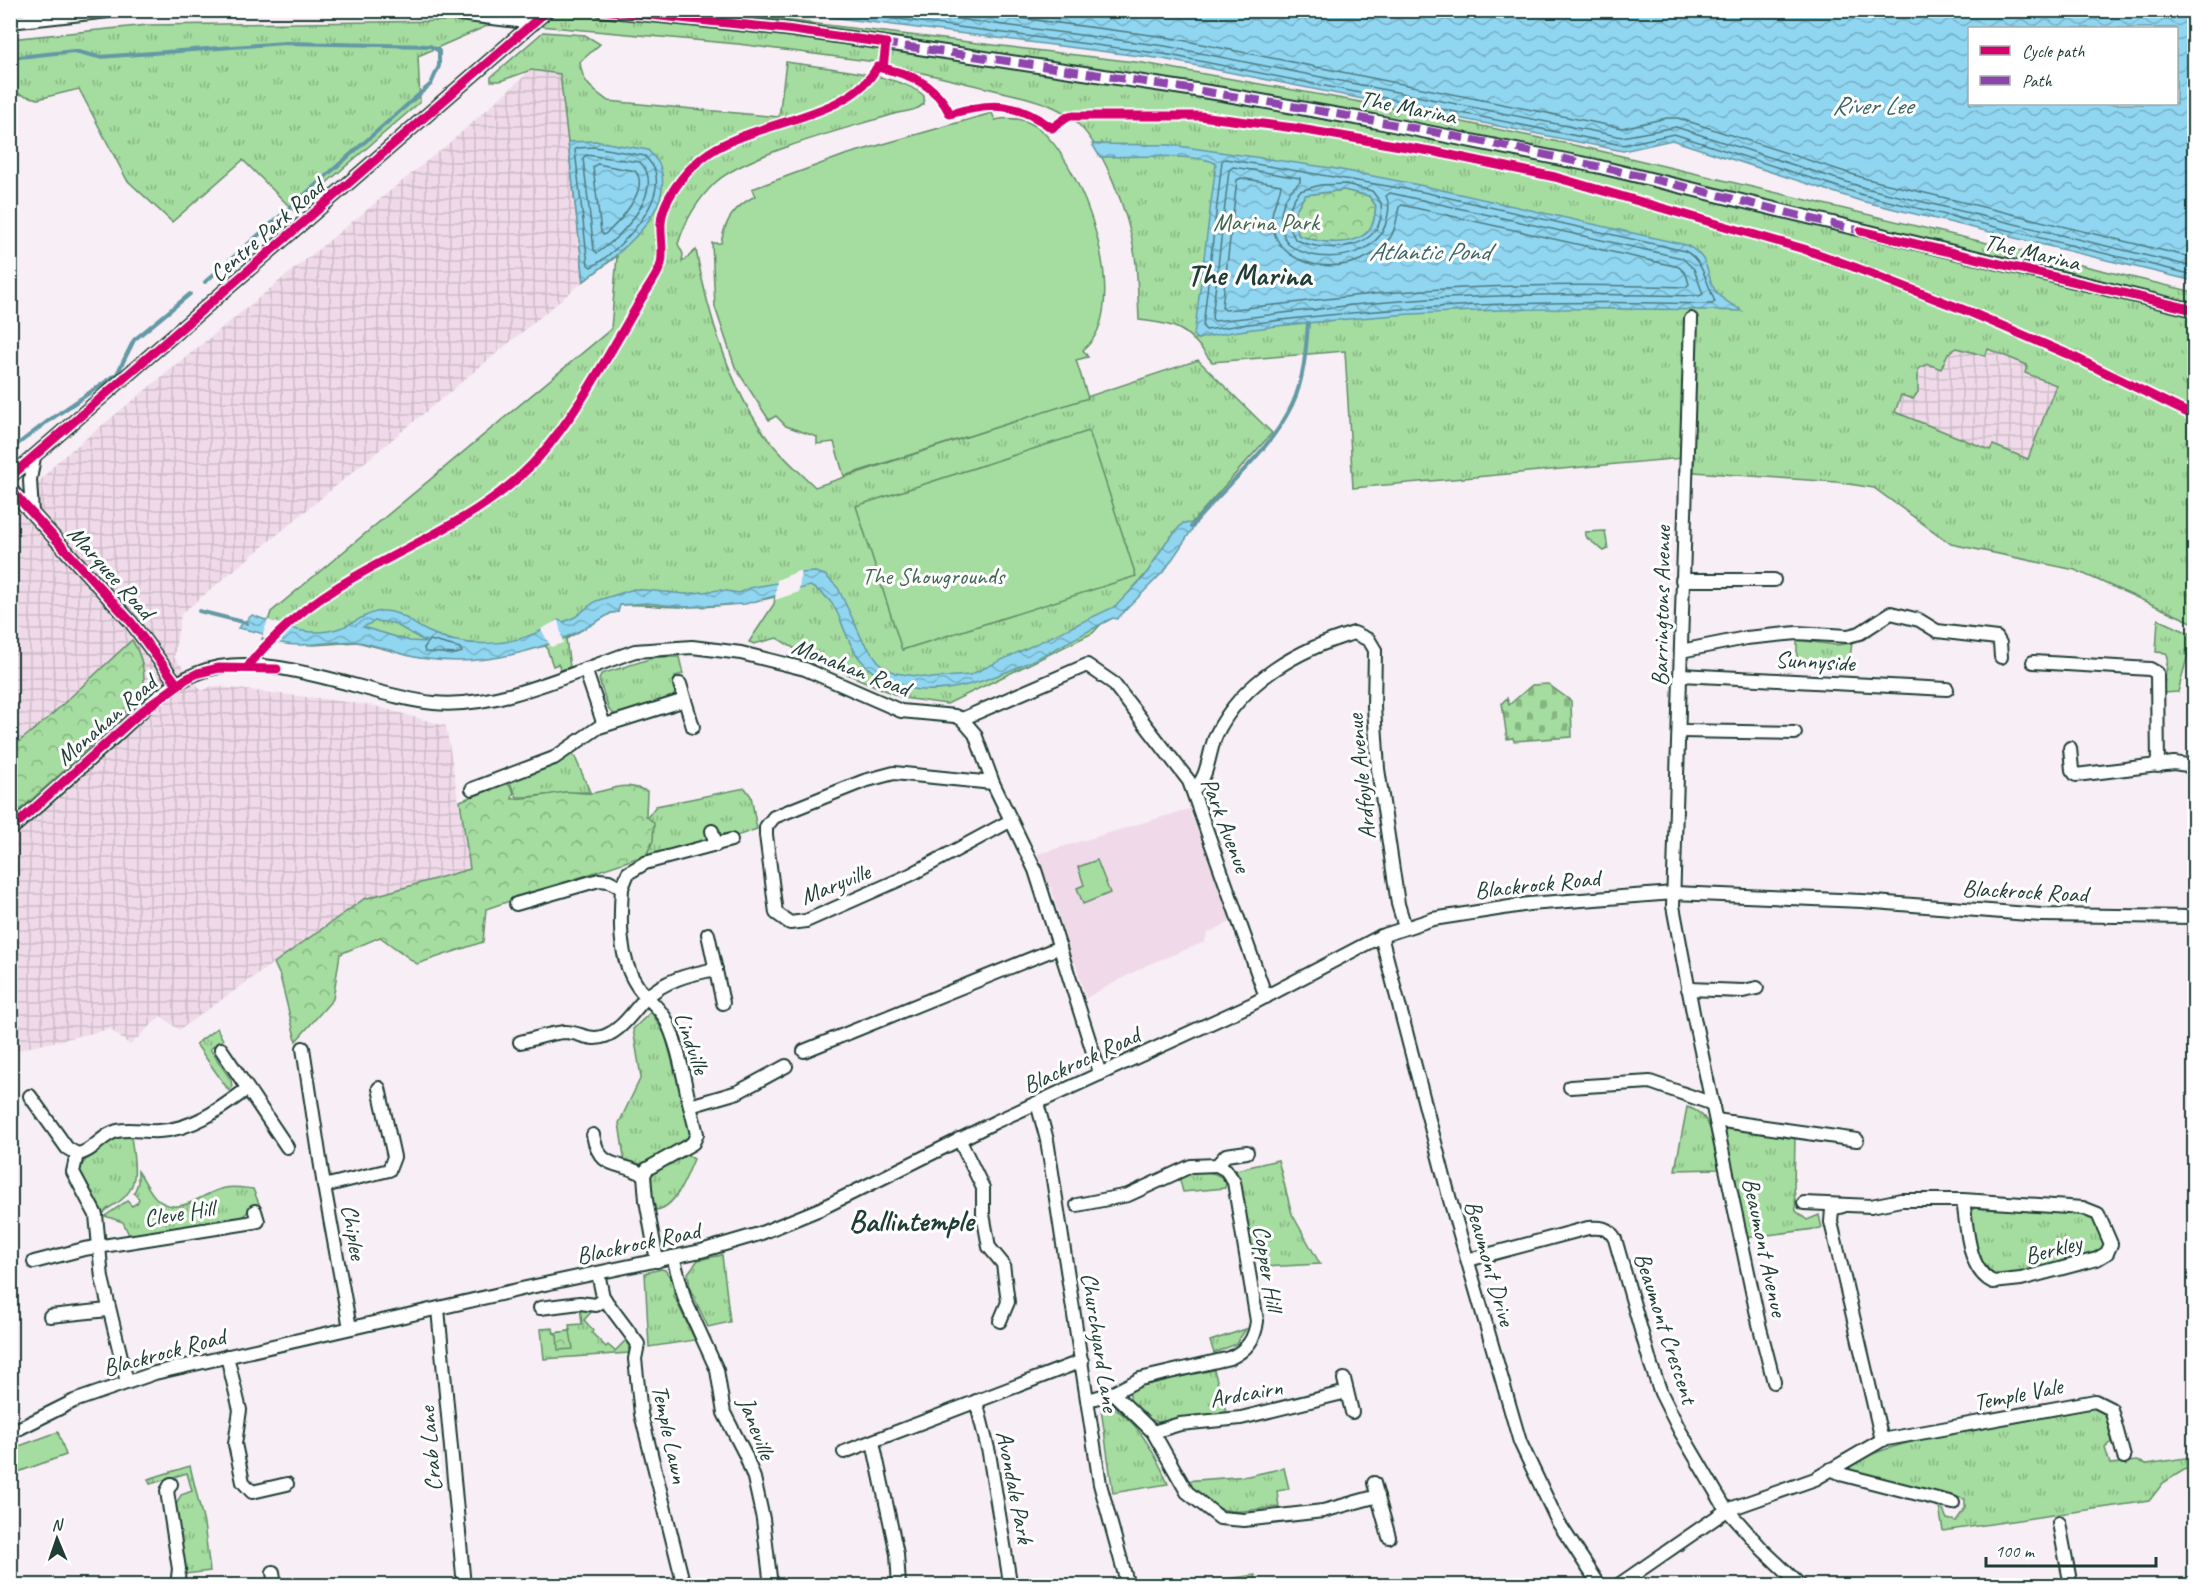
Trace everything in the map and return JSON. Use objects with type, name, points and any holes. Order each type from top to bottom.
[{"type":"street","points":[[10,22],[118,10]]},
{"type":"street","points":[[425,10],[534,23]]},
{"type":"street","name":"Centre Park Road","points":[[10,477],[548,10]]},
{"type":"street","name":"The Marina","points":[[602,10],[786,29],[886,43],[1222,94],[1374,121],[1596,166],[2194,310]]},
{"type":"street","name":"Barringtons Avenue","points":[[1674,893],[1691,319]]},
{"type":"street","points":[[32,513],[30,480],[34,457]]},
{"type":"street","name":"Marquee Road","points":[[10,489],[131,622],[177,684]]},
{"type":"street","points":[[1682,580],[1774,580]]},
{"type":"street","points":[[1681,651],[1746,638],[1797,633],[1848,636],[1860,633],[1881,617],[1891,613],[1919,620],[1937,631],[1997,638],[2001,643],[2001,657]]},
{"type":"street","name":"Ardfoyle Avenue","points":[[1193,790],[1203,780],[1216,735],[1240,700],[1289,660],[1315,646],[1354,633],[1369,640],[1375,650],[1374,707],[1378,769],[1398,904],[1405,927]]},
{"type":"street","name":"Monahan Road","points":[[10,830],[139,714],[177,684],[198,673],[219,668],[277,669],[311,674],[413,699],[453,703],[498,697],[635,651],[674,647],[711,648],[801,668],[901,711],[955,716],[962,719]]},
{"type":"street","points":[[2033,662],[2150,669],[2157,673],[2158,765]]},
{"type":"street","name":"Park Avenue","points":[[962,719],[1087,665],[1113,683],[1193,790],[1266,997]]},
{"type":"street","points":[[585,669],[604,725]]},
{"type":"street","name":"Sunnyside","points":[[1681,675],[1947,689]]},
{"type":"street","points":[[680,684],[693,727]]},
{"type":"street","points":[[472,789],[554,758],[584,735],[604,725],[685,700]]},
{"type":"street","points":[[962,719],[975,734],[993,783],[1035,870],[1100,1074]]},
{"type":"street","points":[[1680,731],[1795,733]]},
{"type":"street","points":[[2070,748],[2072,770],[2076,775],[2181,763],[2194,771]]},
{"type":"street","name":"Maryville","points":[[993,783],[894,773],[864,781],[774,817],[766,827],[766,835],[776,913],[790,923],[806,921],[910,875],[1010,821]]},
{"type":"street","points":[[712,831],[716,845]]},
{"type":"street","points":[[516,904],[599,880],[609,881],[622,888],[628,873],[639,866],[731,840]]},
{"type":"street","name":"Lindville","points":[[622,888],[622,942],[635,983],[661,1012],[674,1038],[697,1134],[693,1143],[648,1169],[644,1175]]},
{"type":"street","name":"Blackrock Road","points":[[10,1433],[60,1407],[127,1382],[227,1356],[732,1244],[827,1205],[959,1139],[1266,997],[1381,936],[1405,927],[1509,906],[1674,893],[1862,901],[2041,915],[2194,917]]},
{"type":"street","name":"Beaumont Avenue","points":[[1674,893],[1678,936],[1688,989],[1760,1331],[1774,1382]]},
{"type":"street","name":"Lindville","points":[[708,934],[723,1004]]},
{"type":"street","name":"Beaumont Drive","points":[[1381,936],[1468,1260],[1520,1442],[1558,1522],[1600,1586]]},
{"type":"street","points":[[804,1052],[1060,947]]},
{"type":"street","name":"Lindville","points":[[520,1042],[562,1032],[589,1038],[603,1037],[621,1027],[647,997],[681,977],[716,969]]},
{"type":"street","points":[[1688,989],[1743,991],[1757,988]]},
{"type":"street","points":[[303,1048],[324,1185]]},
{"type":"street","points":[[221,1049],[287,1147]]},
{"type":"street","name":"Lindville","points":[[690,1106],[730,1096],[767,1083],[786,1066]]},
{"type":"street","points":[[1570,1087],[1650,1082],[1713,1104]]},
{"type":"street","name":"Chiplee","points":[[350,1328],[324,1185],[389,1170],[393,1165],[394,1157],[379,1088]]},
{"type":"street","points":[[30,1096],[67,1148],[77,1154],[86,1152],[116,1132],[161,1131],[192,1124],[217,1111],[247,1089]]},
{"type":"street","name":"Churchyard Lane","points":[[1037,1103],[1047,1140],[1106,1515],[1128,1586]]},
{"type":"street","points":[[1716,1120],[1857,1140]]},
{"type":"street","points":[[593,1136],[596,1152],[608,1162],[644,1175],[657,1261]]},
{"type":"street","points":[[959,1139],[983,1188],[983,1214],[989,1247],[1003,1264],[1008,1302],[1000,1321]]},
{"type":"street","points":[[1077,1205],[1127,1195],[1191,1166],[1217,1165],[1226,1155],[1247,1152]]},
{"type":"street","points":[[77,1154],[73,1172],[77,1183],[94,1210],[97,1247],[108,1310],[127,1382]]},
{"type":"street","name":"Copper Hill","points":[[1088,1400],[1113,1393],[1140,1379],[1230,1358],[1241,1352],[1253,1337],[1256,1317],[1233,1182],[1226,1170],[1217,1165]]},
{"type":"street","name":"Berkley","points":[[1843,1206],[1878,1205],[1901,1200],[1963,1200],[2090,1209],[2098,1214],[2111,1244],[2107,1253],[2097,1259],[2013,1281],[1993,1282],[1986,1279],[1977,1267],[1963,1200]]},
{"type":"street","points":[[1804,1203],[1843,1206]]},
{"type":"street","points":[[1843,1206],[1832,1209],[1831,1222],[1882,1440]]},
{"type":"street","name":"Cleve Hill","points":[[34,1262],[97,1247],[258,1221],[255,1211]]},
{"type":"street","name":"Beaumont Crescent","points":[[1468,1260],[1588,1228],[1601,1227],[1609,1231],[1615,1239],[1661,1393],[1680,1431],[1727,1510]]},
{"type":"street","name":"Janeville","points":[[673,1257],[685,1300],[717,1370],[724,1413],[746,1454],[754,1478],[763,1519],[771,1586]]},
{"type":"street","name":"Temple Lawn","points":[[598,1273],[605,1299],[638,1344],[635,1359],[641,1414],[684,1586]]},
{"type":"street","points":[[540,1308],[580,1304],[596,1305],[605,1299]]},
{"type":"street","name":"Crab Lane","points":[[438,1309],[464,1586]]},
{"type":"street","points":[[50,1316],[108,1310]]},
{"type":"street","points":[[227,1356],[240,1410],[235,1444],[243,1482],[252,1491],[286,1484]]},
{"type":"street","name":"Avondale Park","points":[[844,1452],[1082,1361]]},
{"type":"street","points":[[1344,1379],[1352,1412]]},
{"type":"street","name":"Ardcairn","points":[[1153,1432],[1180,1424],[1241,1418],[1347,1392]]},
{"type":"street","points":[[1113,1393],[1153,1432],[1183,1487],[1197,1502],[1220,1518],[1245,1520],[1323,1511],[1378,1496]]},
{"type":"street","name":"Avondale Park","points":[[976,1401],[989,1453],[1010,1582]]},
{"type":"street","name":"Temple Vale","points":[[1727,1510],[1799,1485],[1882,1440],[2095,1401],[2110,1409],[2124,1457]]},
{"type":"street","points":[[873,1442],[897,1552],[899,1586]]},
{"type":"street","points":[[1832,1469],[1953,1503]]},
{"type":"street","points":[[1374,1483],[1389,1536]]},
{"type":"street","points":[[171,1484],[167,1491],[179,1569],[177,1586]]},
{"type":"street","points":[[1617,1586],[1727,1510],[1762,1550],[1801,1586]]},
{"type":"street","points":[[2059,1522],[2071,1586]]},
{"type":"street","points":[[273,1572],[275,1586]]},
{"type":"shaded area","points":[[531,70],[560,74],[584,281],[181,614],[174,657],[202,691],[212,686],[375,706],[446,726],[470,869],[364,899],[179,1030],[161,1016],[130,1045],[110,1029],[13,1051],[11,1054],[11,513],[57,462],[454,139]]},
{"type":"shaded area","points":[[1930,326],[2068,382],[2033,468],[1895,412]]},
{"type":"shaded area","points":[[1189,809],[1233,921],[1207,933],[1205,942],[1147,965],[1086,998],[1075,962],[1072,962],[1051,888],[1035,855]]},
{"type":"green space","name":"Marina Park","points":[[455,10],[710,11],[1143,63],[1410,111],[1592,149],[2194,292],[2194,623],[2075,570],[1951,544],[1874,488],[1837,482],[1694,472],[1694,457],[1353,488],[1345,351],[1212,362],[1196,342],[1182,330],[1165,324],[1139,320],[1137,272],[1132,240],[1121,201],[1104,161],[1082,129],[1065,113],[1024,97],[876,62],[738,44],[496,22],[418,56],[420,102],[294,211],[243,160],[172,222],[127,180],[79,89],[38,99],[11,92],[10,39],[148,25],[450,21]],"holes":[[[1957,348],[1985,356],[1988,349],[2027,365],[2025,373],[2056,385],[2028,459],[1993,445],[1990,450],[1895,412],[1901,395],[1913,399],[1918,392],[1918,369],[1928,364],[1941,369],[1948,353]]]},
{"type":"green space","name":"The Showgrounds","points":[[543,32],[585,35],[600,44],[580,62],[586,80],[608,101],[779,117],[786,62],[879,77],[913,88],[924,96],[924,103],[918,108],[799,143],[773,152],[731,172],[716,182],[698,203],[684,227],[678,244],[683,254],[682,262],[696,250],[722,350],[732,376],[756,422],[775,447],[815,487],[1198,360],[1272,433],[1093,633],[947,704],[903,698],[810,658],[777,638],[754,644],[749,642],[774,604],[775,597],[708,606],[619,605],[618,612],[611,613],[566,639],[570,667],[561,670],[558,664],[553,666],[546,646],[456,660],[420,658],[357,642],[313,645],[262,639],[271,612],[611,329],[617,256],[584,281],[560,74],[531,70],[500,81],[491,81],[491,77]]},
{"type":"green space","points":[[992,113],[995,120],[1017,119],[1038,128],[1055,146],[1071,171],[1086,202],[1097,236],[1103,271],[1104,303],[1098,330],[1083,350],[1088,357],[1076,360],[1088,398],[844,476],[834,442],[817,444],[817,437],[786,426],[776,416],[769,420],[735,367],[715,307],[712,243],[721,243],[732,215],[741,205],[755,196],[752,189],[845,155]]},
{"type":"green space","points":[[1344,190],[1369,196],[1376,206],[1373,223],[1366,233],[1349,241],[1338,242],[1327,242],[1298,235],[1295,211],[1305,195]]},
{"type":"green space","name":"The Showgrounds","points":[[1089,431],[1136,576],[902,650],[856,506]]},
{"type":"green space","points":[[1605,531],[1608,549],[1604,551],[1587,538],[1585,532]]},
{"type":"green space","points":[[2158,619],[2193,635],[2178,692],[2163,693],[2168,657],[2166,653],[2156,652]]},
{"type":"green space","points":[[132,640],[139,653],[142,666],[144,694],[76,760],[11,818],[11,748],[46,720]]},
{"type":"green space","points":[[1797,640],[1836,645],[1852,643],[1849,664],[1797,660]]},
{"type":"green space","points":[[656,657],[679,657],[683,674],[675,676],[677,689],[673,697],[617,716],[609,710],[599,680],[601,674]]},
{"type":"green space","points":[[1548,684],[1571,701],[1572,737],[1514,741],[1513,738],[1507,739],[1502,703],[1507,698],[1509,705],[1532,685]]},
{"type":"green space","points":[[571,754],[575,757],[590,792],[517,797],[509,782],[557,764]]},
{"type":"green space","points":[[507,783],[514,791],[512,799],[564,792],[592,793],[624,786],[647,791],[646,816],[654,823],[653,841],[646,855],[486,909],[483,942],[417,964],[380,937],[340,954],[333,999],[296,1041],[280,976],[274,963],[364,899],[470,869],[460,801]]},
{"type":"green space","points":[[745,788],[751,796],[757,829],[728,837],[718,835],[715,826],[706,829],[708,842],[648,856],[646,819],[656,806]]},
{"type":"green space","points":[[1097,860],[1110,893],[1083,904],[1077,888],[1084,885],[1078,867]]},
{"type":"green space","points":[[651,1012],[665,1034],[691,1132],[684,1143],[641,1164],[625,1163],[619,1123],[641,1077],[633,1029]]},
{"type":"green space","points":[[217,1028],[223,1040],[210,1049],[231,1080],[232,1087],[229,1091],[196,1044]]},
{"type":"green space","points":[[1687,1107],[1696,1111],[1708,1124],[1712,1132],[1719,1169],[1675,1170]]},
{"type":"green space","points":[[1725,1127],[1795,1137],[1796,1211],[1807,1220],[1819,1215],[1822,1228],[1745,1238],[1723,1129]]},
{"type":"green space","points":[[131,1135],[134,1179],[127,1195],[107,1209],[102,1216],[79,1169],[108,1141]]},
{"type":"green space","points":[[683,1152],[694,1159],[684,1182],[669,1204],[655,1210],[650,1182],[652,1172]]},
{"type":"green space","points":[[1278,1160],[1292,1214],[1320,1264],[1264,1267],[1262,1251],[1251,1251],[1236,1170]]},
{"type":"green space","points":[[138,1171],[153,1195],[165,1204],[183,1205],[217,1190],[235,1187],[253,1189],[260,1206],[250,1209],[240,1220],[130,1237],[123,1222],[105,1216],[127,1201],[132,1206],[137,1203],[139,1199],[134,1193],[138,1183]]},
{"type":"green space","points":[[1191,1172],[1205,1172],[1219,1176],[1226,1182],[1225,1188],[1183,1192],[1179,1177]]},
{"type":"green space","points":[[1977,1206],[2090,1215],[2105,1242],[2104,1246],[2092,1254],[2009,1276],[1995,1275],[1986,1268],[1975,1242],[1972,1215],[1973,1209]]},
{"type":"green space","points":[[722,1255],[730,1322],[708,1327],[690,1289],[688,1273],[698,1260]]},
{"type":"green space","points":[[665,1270],[673,1281],[674,1296],[695,1340],[649,1347],[645,1273]]},
{"type":"green space","points":[[580,1307],[592,1311],[584,1320],[593,1330],[592,1333],[606,1347],[608,1345],[615,1351],[628,1338],[629,1353],[544,1359],[541,1329],[553,1328],[554,1333],[570,1331],[569,1325],[582,1324]]},
{"type":"green space","points":[[1246,1329],[1236,1344],[1214,1353],[1210,1341]]},
{"type":"green space","points":[[570,1331],[573,1349],[558,1350],[557,1335],[554,1333]]},
{"type":"green space","points":[[1214,1370],[1227,1415],[1158,1422],[1149,1419],[1130,1402],[1130,1392],[1142,1384]]},
{"type":"green space","points":[[1104,1405],[1125,1416],[1144,1437],[1168,1484],[1113,1493],[1101,1409]]},
{"type":"green space","points":[[2091,1407],[2100,1409],[2107,1419],[2112,1442],[2105,1448],[2110,1464],[2137,1461],[2147,1464],[2191,1457],[2192,1465],[2163,1483],[2149,1501],[1943,1531],[1939,1507],[1942,1508],[1947,1519],[1956,1521],[1965,1508],[1965,1499],[1856,1473],[1849,1468],[1863,1458],[1923,1439]]},
{"type":"green space","points":[[58,1432],[66,1455],[18,1472],[11,1449]]},
{"type":"green space","points":[[190,1466],[204,1524],[210,1571],[185,1574],[175,1506],[181,1495],[192,1491],[187,1473],[150,1484],[148,1479]]},
{"type":"green space","points":[[1284,1468],[1289,1489],[1277,1491],[1279,1507],[1249,1511],[1218,1508],[1197,1494],[1185,1481],[1248,1476]]},
{"type":"green space","points":[[1255,1575],[1257,1585],[1182,1585]]},
{"type":"water","name":"River Lee","points":[[782,11],[2194,11],[2194,281],[1861,201],[1672,140],[1623,151],[1163,59]]},
{"type":"water","points":[[595,141],[648,150],[660,166],[662,186],[658,203],[639,233],[611,260],[584,281],[568,142]]},
{"type":"water","name":"Atlantic Pond","points":[[1092,144],[1171,145],[1331,168],[1424,186],[1686,245],[1695,251],[1705,263],[1714,289],[1719,295],[1742,311],[1489,310],[1284,325],[1197,339],[1194,336],[1216,164],[1196,158],[1180,157],[1100,157]],"holes":[[[1344,190],[1369,196],[1376,206],[1374,221],[1366,233],[1358,238],[1349,241],[1327,242],[1298,235],[1295,211],[1305,195]]]},
{"type":"water","points":[[1183,523],[1196,524],[1165,570],[1117,619],[1113,618],[1021,666],[985,680],[950,689],[917,690],[886,681],[860,659],[829,600],[810,586],[745,604],[684,607],[647,603],[620,605],[618,612],[611,613],[544,646],[520,653],[470,661],[420,658],[358,642],[290,645],[259,632],[238,628],[252,615],[295,629],[328,631],[371,614],[388,611],[443,637],[460,642],[494,643],[528,636],[558,620],[564,622],[575,617],[596,601],[634,589],[685,594],[720,590],[739,593],[749,588],[777,583],[801,573],[815,572],[825,575],[838,588],[863,641],[881,665],[895,673],[931,678],[970,675],[1116,606],[1145,576],[1166,542]],"holes":[[[375,621],[393,623],[426,642],[410,641],[363,627]]]},
{"type":"pier","points":[[801,570],[799,592],[775,600],[777,580]]},
{"type":"pier","points":[[268,620],[292,628],[280,643],[262,637]]},
{"type":"pier","points":[[558,620],[563,643],[551,647],[541,629]]},
{"type":"waterway","points":[[10,58],[74,51],[99,57],[285,43],[430,46],[439,51],[439,66],[431,84],[205,282]]},
{"type":"waterway","points":[[10,450],[117,374],[134,340],[190,294]]},
{"type":"waterway","points":[[1191,527],[1259,454],[1292,405],[1302,375],[1308,323]]},
{"type":"waterway","points":[[199,611],[247,623]]},
{"type":"marked path","points":[[882,43],[1240,97],[1419,129],[1630,174],[1865,232]]},
{"type":"cycle path","points":[[10,477],[548,10]]},
{"type":"cycle path","points":[[602,10],[786,29],[886,43],[883,68]]},
{"type":"cycle path","points":[[248,667],[266,645],[309,607],[375,565],[479,508],[510,485],[539,457],[579,404],[656,275],[662,259],[661,223],[665,205],[695,164],[722,145],[821,110],[844,99],[863,85],[877,67],[900,73],[920,82],[937,95],[950,114],[978,107],[1003,107],[1027,113],[1052,128],[1069,116],[1200,116],[1294,128],[1436,152],[1555,177],[1804,249],[1854,267],[1972,313],[2072,356],[2194,416]]},
{"type":"cycle path","points":[[1861,231],[2194,310]]},
{"type":"cycle path","points":[[10,489],[131,622],[177,684]]},
{"type":"cycle path","points":[[10,830],[141,712],[186,679],[198,673],[219,668],[277,669]]},
{"type":"district","name":"The Marina","points":[[1249,275]]},
{"type":"district","name":"Ballintemple","points":[[911,1221]]}]
